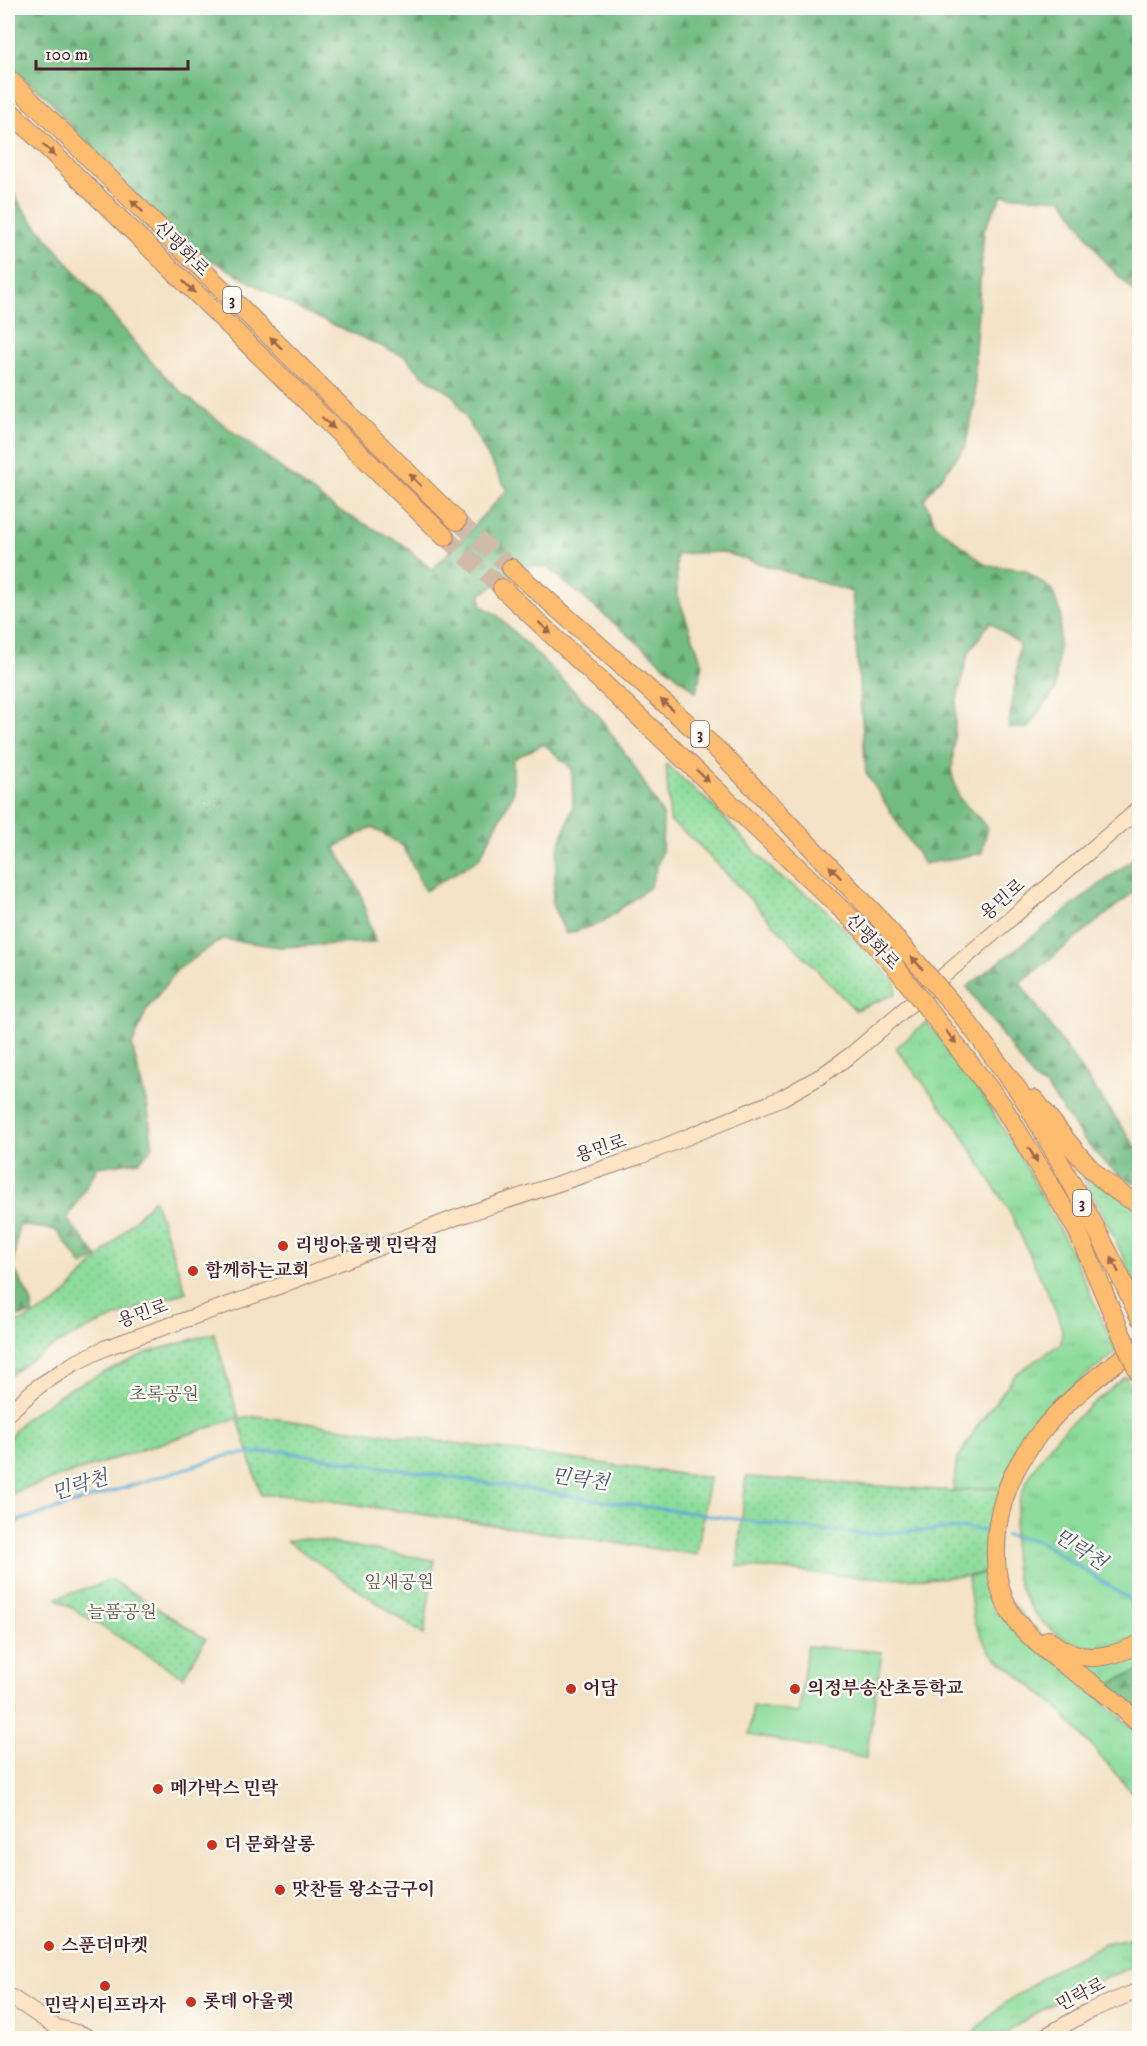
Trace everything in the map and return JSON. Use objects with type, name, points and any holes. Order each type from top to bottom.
[{"type":"highway","name":"신평화로","points":[[8,78],[457,521]]},
{"type":"highway","name":"신평화로","points":[[8,109],[445,537]]},
{"type":"highway","name":"신평화로","points":[[511,568],[721,753],[875,914],[966,1020],[1022,1089],[1098,1232],[1139,1318]]},
{"type":"highway","name":"신평화로","points":[[502,588],[860,927],[897,969],[1002,1105],[1077,1230],[1140,1375]]},
{"type":"highway","points":[[1022,1089],[1090,1168],[1113,1188],[1140,1204]]},
{"type":"highway","points":[[1140,1345],[1067,1401],[1038,1433],[1018,1464],[995,1541],[1000,1569],[1013,1602],[1029,1623],[1051,1643],[1074,1655],[1092,1658],[1115,1655],[1140,1644]]},
{"type":"highway","points":[[1006,1506],[1045,1438],[1101,1387],[1140,1359]]},
{"type":"highway","points":[[1000,1569],[999,1588],[1007,1608],[1022,1629],[1072,1671],[1096,1686],[1140,1725]]},
{"type":"street","name":"용민로","points":[[8,1413],[39,1386],[73,1364],[105,1348],[264,1292],[455,1218],[641,1156],[782,1098],[821,1076],[861,1047],[1140,806]]},
{"type":"street","name":"민락로","points":[[1042,2038],[1091,2010],[1140,1990]]},
{"type":"street","points":[[8,1995],[56,2027],[82,2034],[88,2038]]},
{"type":"green space","points":[[8,8],[1139,8],[1139,297],[1104,261],[1063,199],[1002,195],[984,230],[975,350],[975,403],[965,447],[924,499],[936,525],[986,565],[1025,570],[1052,590],[1061,615],[1055,690],[1028,728],[1008,728],[1019,644],[990,622],[968,654],[956,703],[952,774],[959,798],[987,827],[982,853],[924,864],[866,773],[852,592],[722,552],[676,554],[677,594],[703,665],[696,692],[547,567],[526,566],[481,594],[481,606],[496,614],[599,716],[635,768],[663,815],[662,851],[650,887],[601,923],[566,934],[552,904],[558,850],[573,806],[572,769],[544,744],[513,759],[513,794],[479,859],[425,891],[403,846],[372,827],[335,847],[360,891],[375,942],[280,947],[222,939],[177,970],[147,1009],[132,1046],[148,1110],[153,1147],[139,1161],[98,1167],[67,1219],[98,1257],[83,1266],[56,1230],[19,1225],[13,1266],[32,1303],[32,1314],[8,1318],[8,186],[26,213],[155,366],[182,393],[334,508],[403,544],[432,570],[507,490],[453,395],[422,375],[406,357],[298,309],[190,248],[91,153],[49,99],[8,66]]},
{"type":"green space","points":[[666,764],[713,806],[777,875],[817,901],[896,983],[896,994],[855,1010],[697,843],[670,821]]},
{"type":"green space","points":[[1133,859],[1139,871],[1139,888],[1020,983],[1136,1147],[1139,1148],[1139,1185],[1110,1167],[1086,1143],[1046,1086],[1036,1082],[967,987]]},
{"type":"green space","points":[[926,1022],[957,1057],[1018,1152],[1071,1251],[1117,1352],[1076,1383],[1030,1428],[1014,1458],[1002,1488],[953,1491],[957,1460],[978,1425],[1016,1374],[1061,1343],[1062,1329],[1010,1212],[958,1128],[896,1048]]},
{"type":"green space","points":[[1067,1149],[1139,1208],[1139,1290],[1099,1206]]},
{"type":"green space","points":[[154,1199],[186,1292],[116,1317],[71,1337],[28,1362],[8,1377],[8,1324],[25,1320],[57,1303]]},
{"type":"green space","name":"초록공원","points":[[214,1333],[239,1418],[256,1416],[709,1478],[697,1555],[291,1495],[261,1495],[238,1418],[17,1491],[8,1497],[8,1440],[23,1420],[69,1389],[146,1353]]},
{"type":"green space","points":[[1126,1376],[1139,1411],[1139,1633],[1120,1644],[1100,1648],[1080,1646],[1062,1638],[1045,1625],[1032,1609],[1021,1590],[1015,1570],[1013,1536],[1023,1491],[1046,1451],[1074,1420]]},
{"type":"green space","points":[[746,1477],[953,1491],[1002,1488],[995,1571],[964,1576],[900,1578],[834,1575],[737,1566]]},
{"type":"green space","name":"잎새공원","points":[[304,1538],[434,1560],[424,1635],[287,1541]]},
{"type":"green space","points":[[995,1571],[997,1588],[1110,1708],[1139,1734],[1139,1805],[1137,1798],[1056,1706],[991,1653],[974,1622],[968,1577]]},
{"type":"green space","name":"늘품공원","points":[[112,1580],[206,1639],[183,1677],[56,1598]]},
{"type":"green space","points":[[807,1646],[882,1652],[866,1758],[749,1735],[753,1706],[799,1713]]},
{"type":"green space","points":[[1139,1651],[1139,1672],[1122,1677],[1109,1686],[1074,1657]]},
{"type":"green space","points":[[1139,1672],[1139,1716],[1109,1686],[1122,1677]]},
{"type":"green space","points":[[1139,1936],[1139,1964],[1071,1993],[1026,2019],[1000,2038],[967,2038],[1005,2003],[1060,1966],[1106,1943]]},
{"type":"waterway","name":"민락천","points":[[8,1524],[229,1455],[281,1451],[597,1500],[801,1528],[868,1534],[967,1528],[990,1532]]},
{"type":"waterway","name":"민락천","points":[[1005,1535],[1039,1541],[1140,1606]]},
{"type":"tunnel","points":[[457,521],[511,568]]},
{"type":"tunnel","points":[[445,537],[502,588]]},
{"type":"place","name":"리빙아울렛 민락점","points":[[283,1246]]},
{"type":"place","name":"함께하는교회","points":[[193,1271]]},
{"type":"place","name":"어담","points":[[571,1689]]},
{"type":"place","name":"의정부송산초등학교","points":[[795,1689]]},
{"type":"place","name":"메가박스 민락","points":[[158,1789]]},
{"type":"place","name":"더 문화살롱","points":[[212,1845]]},
{"type":"place","name":"맛찬들 왕소금구이","points":[[280,1890]]},
{"type":"place","name":"스푼더마켓","points":[[49,1946]]},
{"type":"place","name":"민락시티프라자","points":[[105,1986]]},
{"type":"place","name":"롯데 아울렛","points":[[191,2002]]}]
